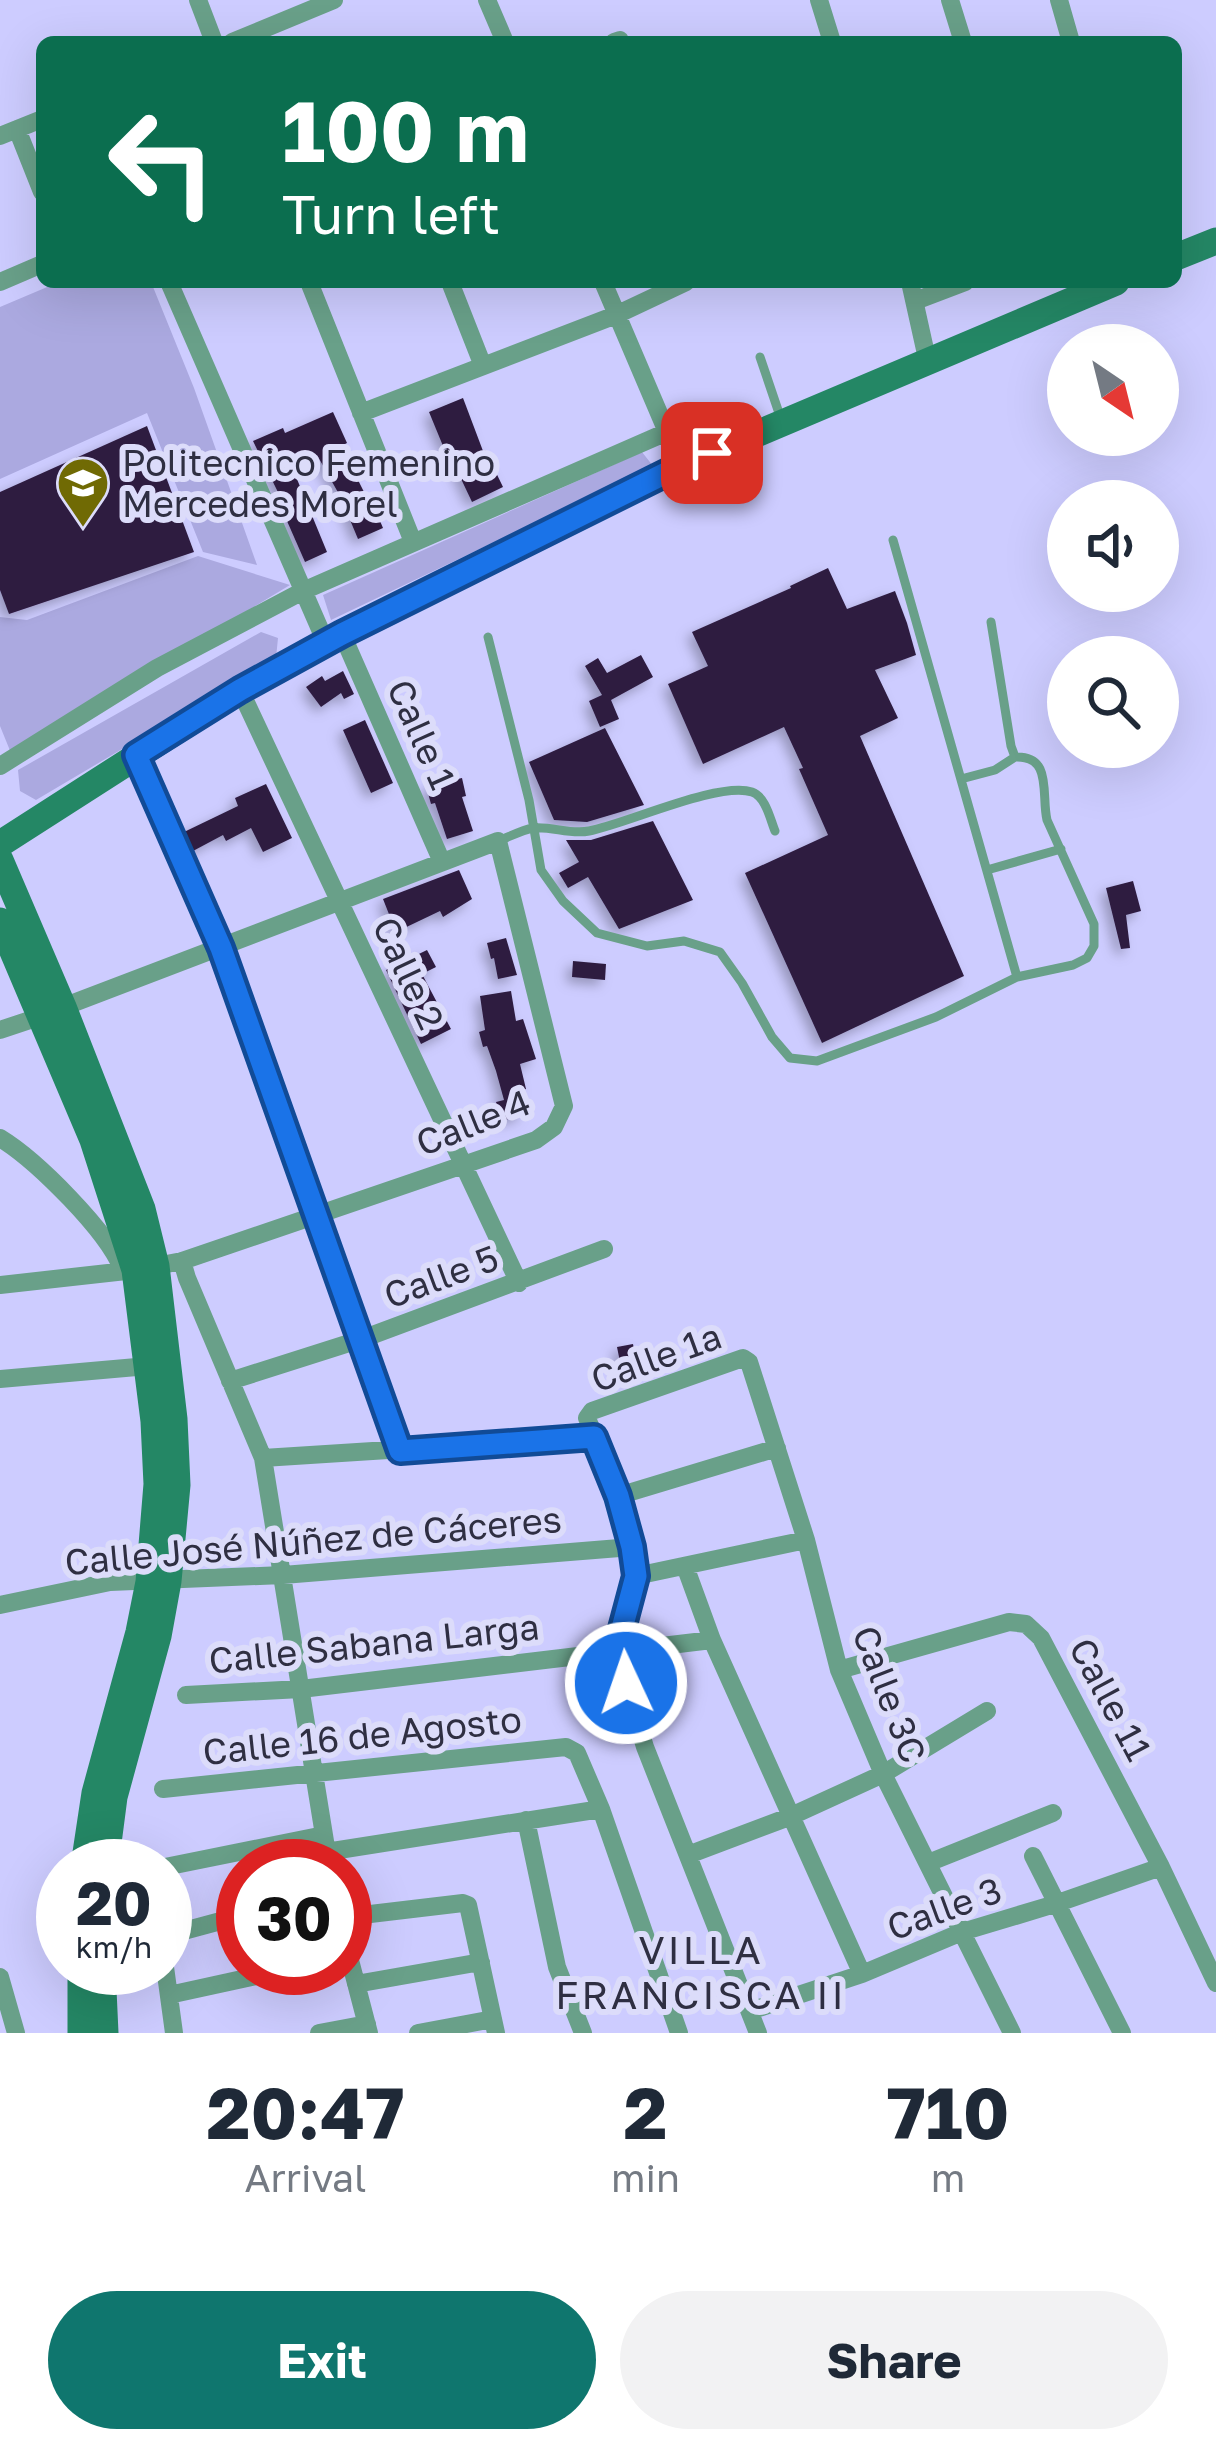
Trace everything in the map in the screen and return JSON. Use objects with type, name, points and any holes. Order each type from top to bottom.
[{"type":"main road","points":[[1182,255],[1216,241]]},
{"type":"main road","points":[[0,844],[240,690],[334,638],[676,468],[1102,288]]},
{"type":"main road","points":[[0,860],[92,1140],[149,1267],[174,1419],[177,1485],[159,1581],[137,1676],[95,1793],[95,1839]]},
{"type":"main road","points":[[0,921],[52,1011]]},
{"type":"main road","points":[[149,1267],[148,1366],[159,1581]]},
{"type":"main road","points":[[81,1995],[81,2033]]},
{"type":"main road","points":[[103,1995],[105,2033]]},
{"type":"street","points":[[198,0],[212,36]]},
{"type":"street","points":[[247,36],[334,0]]},
{"type":"street","points":[[487,0],[502,36]]},
{"type":"street","points":[[819,0],[830,36]]},
{"type":"street","points":[[950,0],[961,36]]},
{"type":"street","points":[[1059,0],[1069,36]]},
{"type":"street","points":[[9,132],[36,181]]},
{"type":"street","points":[[0,282],[36,267]]},
{"type":"street","name":"Calle 1","points":[[173,288],[303,591],[334,638],[442,862]]},
{"type":"street","points":[[311,288],[413,542]]},
{"type":"street","points":[[452,288],[483,366]]},
{"type":"street","points":[[605,288],[667,432],[676,468]]},
{"type":"street","points":[[361,413],[616,316],[674,288]]},
{"type":"street","points":[[912,292],[928,363]]},
{"type":"street","points":[[0,766],[157,668],[303,591],[667,432]]},
{"type":"street","name":"Calle 2","points":[[240,690],[518,1283]]},
{"type":"street","points":[[136,755],[221,948],[400,1451]]},
{"type":"street","points":[[0,1030],[498,841]]},
{"type":"street","name":"Calle 4","points":[[0,1286],[149,1267],[464,1166],[546,1134],[560,1120],[564,1106],[498,841]]},
{"type":"street","points":[[0,1138],[22,1151],[117,1253],[187,1278],[263,1458],[324,1839]]},
{"type":"street","name":"Calle 5","points":[[230,1382],[362,1340],[604,1249]]},
{"type":"street","name":"Calle 1a","points":[[591,1429],[592,1411],[740,1358],[749,1362]]},
{"type":"street","name":"Calle 3C","points":[[749,1362],[806,1540],[839,1670],[883,1774],[1012,2033]]},
{"type":"street","points":[[0,1379],[148,1366]]},
{"type":"street","points":[[263,1458],[400,1451],[591,1429],[618,1496],[636,1576],[616,1651],[645,1747],[758,2033]]},
{"type":"street","points":[[618,1496],[777,1448]]},
{"type":"street","points":[[636,1576],[806,1540]]},
{"type":"street","name":"Calle José Núñez de Cáceres","points":[[0,1605],[110,1582],[284,1575],[632,1547]]},
{"type":"street","points":[[685,1566],[712,1640],[862,1973]]},
{"type":"street","name":"Calle 11","points":[[839,1670],[1009,1622],[1026,1624],[1041,1637],[1216,1983]]},
{"type":"street","name":"Calle Sabana Larga","points":[[186,1695],[301,1689],[712,1640]]},
{"type":"street","points":[[688,1855],[790,1817],[883,1774],[987,1711]]},
{"type":"street","name":"Calle 16 de Agosto","points":[[163,1790],[566,1747],[577,1753],[601,1809]]},
{"type":"street","points":[[372,1844],[601,1809],[679,2033]]},
{"type":"street","points":[[928,1863],[1053,1813]]},
{"type":"street","points":[[526,1820],[557,1967],[583,2033]]},
{"type":"street","points":[[1033,1856],[1122,2033]]},
{"type":"street","name":"Calle 3","points":[[750,2011],[862,1973],[962,1931],[1161,1867]]},
{"type":"street","points":[[372,1914],[464,1903],[470,1910],[494,2026],[418,2033]]},
{"type":"street","points":[[372,1981],[482,1962]]},
{"type":"street","points":[[0,1977],[16,2033]]},
{"type":"street","points":[[169,1995],[174,2033]]},
{"type":"street","points":[[320,2033],[368,2029],[359,1995]]},
{"type":"lane","points":[[760,357],[782,424]]},
{"type":"lane","points":[[893,540],[1017,977]]},
{"type":"lane","points":[[991,622],[1015,757]]},
{"type":"lane","points":[[488,637],[542,870],[563,901],[597,934],[647,946],[684,941],[720,952],[790,1058],[817,1061],[936,1017],[1017,977],[1087,958],[1094,946],[1094,923],[1043,802],[1042,771],[1036,762],[1015,757],[995,770],[961,779]]},
{"type":"lane","points":[[498,841],[534,828],[574,833],[593,830],[664,807],[750,791],[761,798],[775,831]]},
{"type":"lane","points":[[987,870],[1060,849]]},
{"type":"shaded area","points":[[45,288],[153,288],[257,565],[203,552],[147,413],[0,479],[0,307]]},
{"type":"shaded area","points":[[642,452],[653,466],[331,620],[323,595]]},
{"type":"shaded area","points":[[198,556],[290,585],[11,753],[0,726],[0,617],[27,620]]},
{"type":"shaded area","points":[[261,632],[278,638],[276,658],[36,800],[20,791],[18,770]]},
{"type":"building","points":[[463,398],[503,487],[472,502],[429,412]]},
{"type":"building","points":[[333,412],[347,443],[341,446],[383,528],[358,539],[317,455],[292,467],[327,552],[305,562],[287,521],[291,519],[253,441]]},
{"type":"building","points":[[147,426],[194,552],[9,614],[0,590],[0,492]]},
{"type":"building","points":[[828,568],[847,609],[895,591],[907,623],[916,655],[875,670],[898,718],[860,736],[964,976],[822,1043],[745,873],[828,835],[799,769],[803,768],[784,727],[703,764],[668,684],[708,666],[692,632]]},
{"type":"building","points":[[641,655],[653,677],[611,700],[619,719],[600,727],[589,701],[602,695],[585,666],[598,658],[607,673]]},
{"type":"building","points":[[343,671],[354,694],[344,699],[341,693],[321,707],[306,687],[322,676],[325,681]]},
{"type":"building","points":[[365,720],[393,783],[371,793],[343,730]]},
{"type":"building","points":[[605,728],[644,805],[587,822],[554,820],[529,762]]},
{"type":"building","points":[[462,778],[466,796],[462,797],[473,831],[447,839],[426,786]]},
{"type":"building","points":[[266,784],[292,838],[263,852],[251,828],[226,841],[223,835],[193,851],[184,832],[238,806],[235,798]]},
{"type":"building","points":[[653,821],[693,900],[619,929],[588,877],[568,888],[559,873],[579,862],[566,840],[591,840]]},
{"type":"building","points":[[459,870],[472,899],[443,917],[440,911],[396,932],[383,899]]},
{"type":"building","points":[[1133,881],[1141,911],[1126,915],[1130,948],[1121,949],[1106,888]]},
{"type":"building","points":[[506,938],[517,975],[498,979],[487,943]]},
{"type":"building","points":[[427,950],[436,967],[422,974],[451,1029],[421,1044],[386,970]]},
{"type":"building","points":[[573,961],[606,964],[605,980],[572,977]]},
{"type":"building","points":[[511,991],[516,1021],[523,1019],[536,1059],[520,1064],[526,1089],[517,1092],[524,1114],[502,1121],[496,1102],[504,1100],[479,1032],[485,1030],[480,996]]},
{"type":"building","points":[[633,1344],[639,1374],[623,1377],[617,1347]]},
{"type":"place","name":"Politecnico Femenino Mercedes Morel","points":[[83,529]]},
{"type":"district","name":"VILLA FRANCISCA II","points":[[701,1972]]},
{"type":"route","points":[[626,1683],[616,1651],[636,1576],[618,1496],[594,1437],[400,1451],[221,948],[136,755],[342,634],[712,453]]}]
